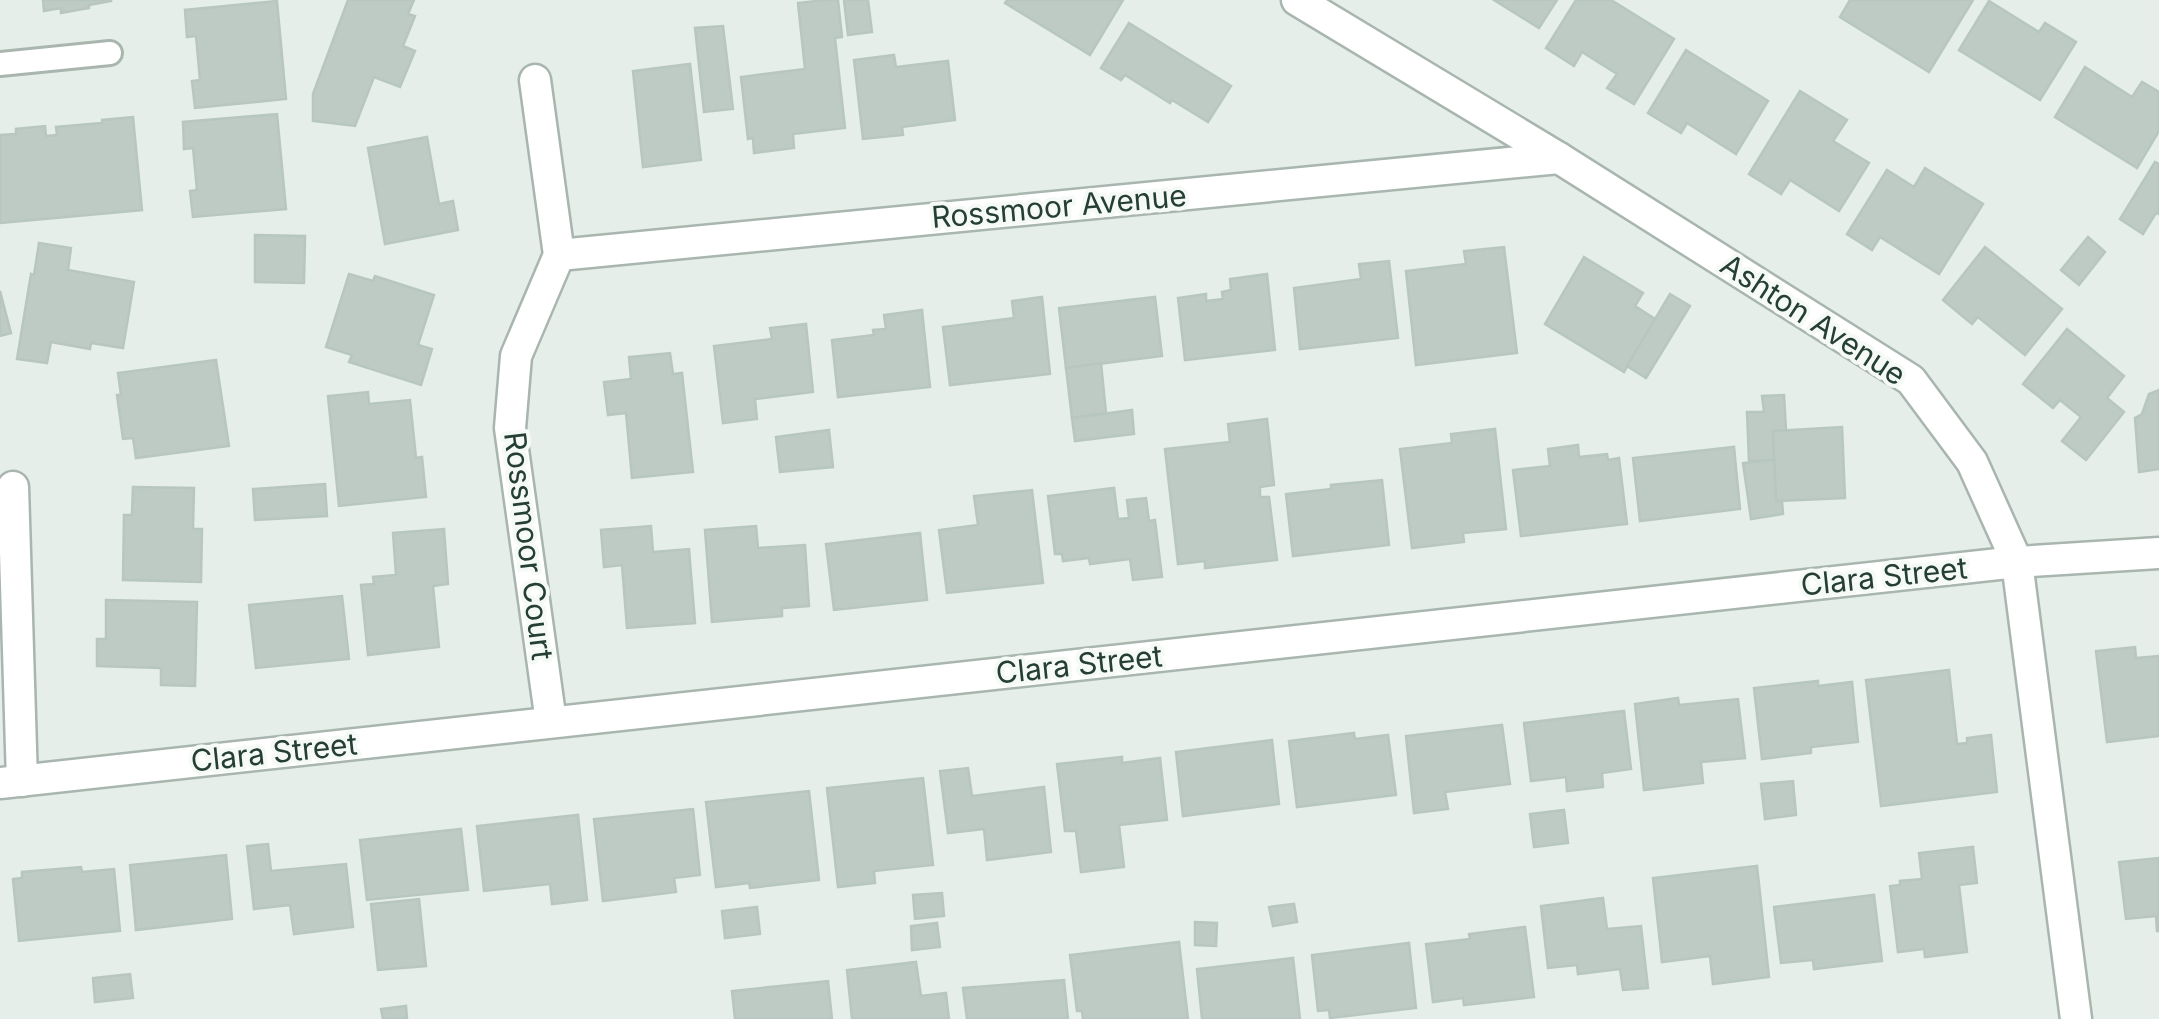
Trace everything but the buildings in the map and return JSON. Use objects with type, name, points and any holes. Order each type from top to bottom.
[{"type":"street","name":"Ashton Avenue","points":[[1297,0],[1560,158],[1911,380],[1972,462],[2017,562],[2076,1019]]},
{"type":"street","name":"Rossmoor Court","points":[[536,80],[558,255],[516,356],[510,428],[551,722]]},
{"type":"street","name":"Rossmoor Avenue","points":[[558,255],[1560,158]]},
{"type":"street","points":[[11,782],[13,486]]},
{"type":"street","name":"Clara Street","points":[[11,782],[2017,562],[2159,553]]},
{"type":"lane","points":[[0,64],[110,53]]}]
